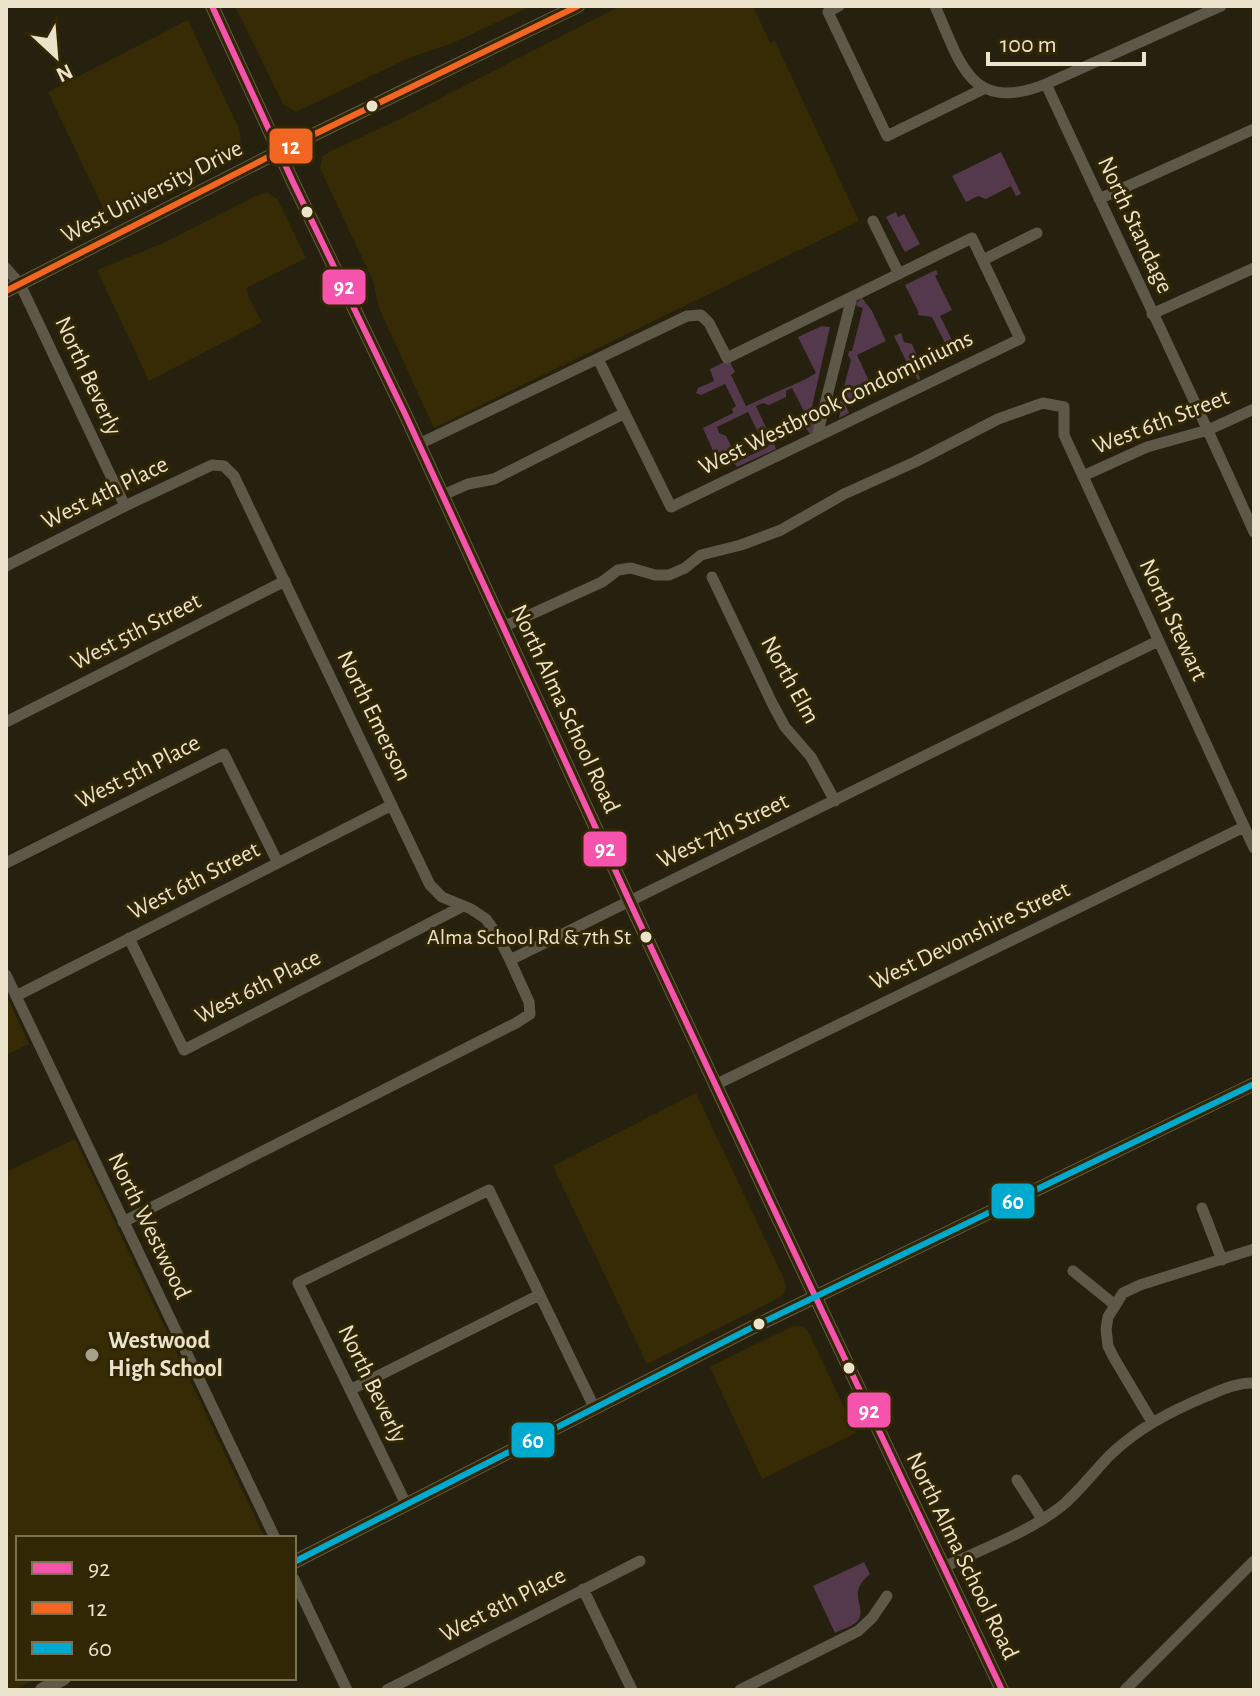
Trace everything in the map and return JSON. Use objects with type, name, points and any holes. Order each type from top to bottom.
[{"type":"main road","name":"North Alma School Road","points":[[212,6],[443,495],[715,1085],[1002,1690]]},
{"type":"main road","name":"West University Drive","points":[[13,288],[280,151],[578,6]]},
{"type":"main road","points":[[296,1561],[815,1296],[1254,1084]]},
{"type":"main road","points":[[42,1690],[60,1680]]},
{"type":"street","points":[[839,6],[828,12],[887,136],[983,89]]},
{"type":"street","points":[[935,6],[969,75],[983,89],[1008,94],[1046,84],[1221,6]]},
{"type":"street","name":"North Standage","points":[[1046,84],[1254,532]]},
{"type":"street","points":[[1099,199],[1254,129]]},
{"type":"street","points":[[873,221],[899,274]]},
{"type":"street","points":[[419,444],[687,316],[701,315],[709,323],[727,358],[972,238],[983,260],[1037,233]]},
{"type":"street","name":"West Westbrook Condominiums","points":[[625,413],[671,507],[1020,339],[983,260]]},
{"type":"street","name":"North Beverly","points":[[6,268],[13,288],[125,506]]},
{"type":"street","points":[[1152,314],[1254,268]]},
{"type":"street","points":[[817,436],[852,297]]},
{"type":"street","points":[[443,495],[468,484],[494,479],[625,413],[598,359]]},
{"type":"street","name":"North Stewart","points":[[503,627],[602,582],[618,570],[631,568],[655,575],[669,575],[685,568],[701,555],[781,530],[844,494],[998,419],[1043,403],[1064,407],[1064,435],[1254,848]]},
{"type":"street","name":"West 6th Street","points":[[1083,476],[1147,447],[1208,430],[1254,409]]},
{"type":"street","name":"West 4th Place","points":[[6,566],[212,465],[224,466]]},
{"type":"street","name":"North Emerson","points":[[224,466],[234,476],[430,885],[442,897],[486,919],[510,960]]},
{"type":"street","name":"North Elm","points":[[712,577],[785,727],[811,757],[835,801]]},
{"type":"street","name":"West 5th Street","points":[[6,722],[285,581]]},
{"type":"street","name":"West 7th Street","points":[[510,960],[1158,641]]},
{"type":"street","name":"West 5th Place","points":[[6,863],[224,754],[278,863]]},
{"type":"street","name":"West 6th Street","points":[[16,996],[392,805]]},
{"type":"street","name":"West Devonshire Street","points":[[715,1085],[1244,827]]},
{"type":"street","name":"West 6th Place","points":[[129,938],[184,1050],[463,906]]},
{"type":"street","points":[[123,1222],[530,1014],[529,1002],[510,960]]},
{"type":"street","name":"North Westwood","points":[[6,975],[274,1536]]},
{"type":"street","name":"North Beverly","points":[[406,1504],[298,1283],[489,1190],[539,1295]]},
{"type":"street","points":[[1202,1208],[1222,1260]]},
{"type":"street","points":[[1152,1422],[1108,1346],[1108,1317],[1115,1305],[1123,1293],[1140,1285],[1254,1249]]},
{"type":"street","points":[[1073,1271],[1115,1305]]},
{"type":"street","points":[[350,1390],[539,1295],[594,1407]]},
{"type":"street","points":[[944,1567],[1042,1519],[1063,1505],[1111,1455],[1152,1422],[1220,1390],[1254,1383]]},
{"type":"street","points":[[1017,1480],[1042,1519]]},
{"type":"street","name":"West 8th Place","points":[[387,1690],[640,1561]]},
{"type":"street","points":[[1125,1690],[1254,1561]]},
{"type":"street","points":[[296,1583],[347,1690]]},
{"type":"street","points":[[583,1589],[632,1690]]},
{"type":"street","points":[[740,1690],[858,1631],[872,1618],[887,1596]]},
{"type":"shaded area","points":[[235,6],[531,6],[455,42],[409,58],[296,112],[283,104]]},
{"type":"shaded area","points":[[620,6],[753,6],[770,43],[775,41],[859,221],[434,428],[379,308],[373,281],[320,168],[322,157]]},
{"type":"shaded area","points":[[188,20],[239,129],[241,140],[233,150],[106,214],[48,92]]},
{"type":"shaded area","points":[[1001,152],[1021,194],[1016,196],[1011,186],[986,199],[978,196],[966,202],[952,176]]},
{"type":"shaded area","points":[[267,192],[278,200],[306,258],[246,288],[262,322],[149,381],[97,270],[161,244]]},
{"type":"shaded area","points":[[896,212],[898,217],[904,214],[920,244],[905,252],[886,217]]},
{"type":"shaded area","points":[[936,270],[938,274],[935,276],[952,310],[940,316],[956,348],[949,351],[932,317],[918,315],[905,285]]},
{"type":"shaded area","points":[[862,298],[886,341],[857,355],[870,383],[875,381],[878,385],[889,373],[910,369],[894,336],[901,333],[904,342],[912,344],[917,356],[920,379],[914,373],[846,406],[849,413],[839,418],[839,406],[851,360],[848,355],[852,351],[863,308],[856,303]]},
{"type":"shaded area","points":[[822,326],[830,327],[811,411],[817,413],[813,432],[810,434],[805,427],[775,441],[776,449],[737,467],[733,461],[720,467],[703,428],[733,413],[732,409],[736,406],[725,384],[701,395],[696,393],[698,388],[714,381],[710,369],[729,360],[735,372],[731,375],[746,406],[806,379],[816,373],[798,337]],"holes":[[[792,388],[808,419],[770,436],[756,406],[763,403],[769,405],[786,397],[786,391]],[[748,412],[760,436],[768,438],[770,444],[739,461],[726,436],[719,433],[717,427]]]},
{"type":"shaded area","points":[[6,994],[29,1044],[6,1055]]},
{"type":"shaded area","points":[[696,1093],[786,1286],[779,1298],[647,1364],[553,1166]]},
{"type":"shaded area","name":"Westwood High School","points":[[75,1139],[264,1536],[16,1536],[16,1680],[33,1680],[14,1690],[6,1690],[6,1172]]},
{"type":"shaded area","points":[[795,1325],[805,1328],[810,1335],[856,1433],[762,1479],[710,1367]]},
{"type":"shaded area","points":[[864,1562],[870,1574],[859,1587],[859,1619],[835,1633],[813,1586]]},
{"type":"transit line","name":"92","points":[[212,6],[769,1199],[1002,1690]]},
{"type":"transit line","name":"12","points":[[6,291],[280,151],[578,6]]},
{"type":"transit line","name":"60","points":[[296,1561],[753,1327],[1254,1084]]},
{"type":"place","name":"Alma School Rd & 7th St","points":[[646,937]]},
{"type":"place","name":"Westwood High School","points":[[92,1355]]}]
